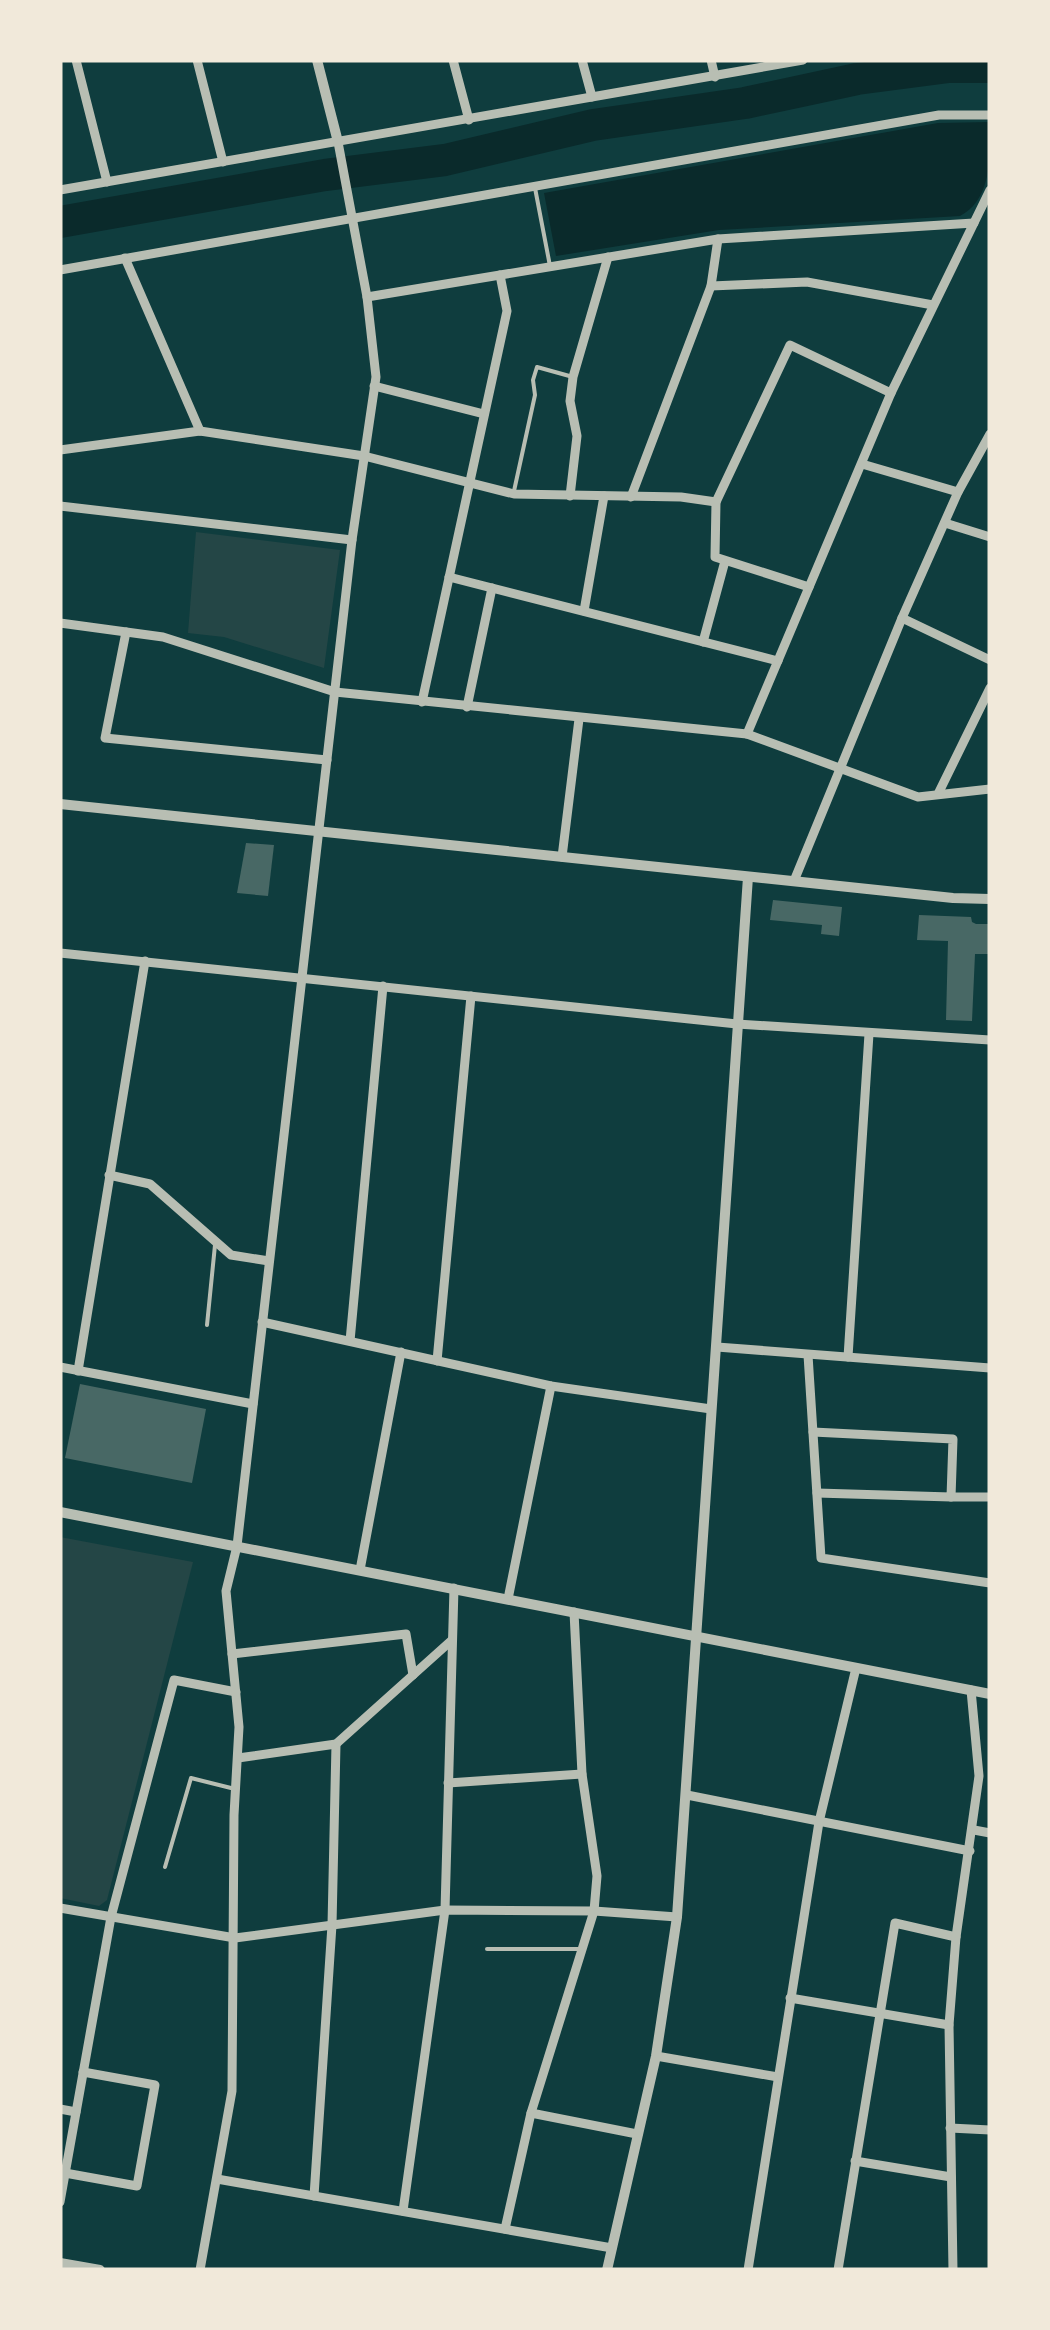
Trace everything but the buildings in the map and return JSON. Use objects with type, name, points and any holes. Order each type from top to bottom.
[{"type":"street","points":[[76,60],[107,182]]},
{"type":"street","points":[[197,60],[223,162]]},
{"type":"street","points":[[200,2270],[232,2091],[239,1726],[226,1592],[236,1546],[352,540],[374,386],[367,297],[338,142],[316,60]]},
{"type":"street","points":[[453,60],[469,120]]},
{"type":"street","points":[[582,60],[592,97]]},
{"type":"street","points":[[710,60],[715,76]]},
{"type":"street","points":[[60,190],[803,60]]},
{"type":"street","points":[[60,270],[351,216],[940,116],[990,115]]},
{"type":"street","points":[[746,734],[890,393],[990,190]]},
{"type":"street","points":[[367,297],[718,238],[974,223]]},
{"type":"street","points":[[631,497],[711,286],[718,238]]},
{"type":"street","points":[[570,496],[577,436],[570,402],[608,257]]},
{"type":"street","points":[[125,258],[200,432]]},
{"type":"street","points":[[422,702],[506,311],[500,275]]},
{"type":"street","points":[[711,286],[807,282],[933,305]]},
{"type":"street","points":[[809,587],[715,557],[716,502],[790,345],[890,393]]},
{"type":"street","points":[[374,386],[484,414]]},
{"type":"street","points":[[60,450],[200,432],[364,456],[514,494],[716,502]]},
{"type":"street","points":[[794,881],[902,618],[958,492],[990,434]]},
{"type":"street","points":[[978,458],[990,460]]},
{"type":"street","points":[[862,464],[958,492]]},
{"type":"street","points":[[584,611],[604,496]]},
{"type":"street","points":[[60,506],[352,540]]},
{"type":"street","points":[[944,523],[990,537]]},
{"type":"street","points":[[703,642],[725,561]]},
{"type":"street","points":[[449,577],[778,661]]},
{"type":"street","points":[[467,707],[492,588]]},
{"type":"street","points":[[902,618],[990,660]]},
{"type":"street","points":[[60,623],[163,637],[335,692],[746,734],[918,797],[990,789]]},
{"type":"street","points":[[126,632],[104,738],[327,760]]},
{"type":"street","points":[[939,792],[990,688]]},
{"type":"street","points":[[562,857],[580,719]]},
{"type":"street","points":[[60,804],[990,899]]},
{"type":"street","points":[[607,2270],[656,2056],[677,1916],[748,876]]},
{"type":"street","points":[[60,953],[738,1024],[990,1041]]},
{"type":"street","points":[[78,1371],[145,961]]},
{"type":"street","points":[[350,1341],[383,986]]},
{"type":"street","points":[[437,1361],[471,996]]},
{"type":"street","points":[[848,1357],[868,1034]]},
{"type":"street","points":[[109,1175],[150,1184],[231,1254],[269,1261]]},
{"type":"street","points":[[262,1322],[551,1386],[711,1409]]},
{"type":"street","points":[[717,1347],[990,1368]]},
{"type":"street","points":[[360,1570],[400,1352]]},
{"type":"street","points":[[808,1355],[821,1558],[990,1583]]},
{"type":"street","points":[[60,1367],[253,1404]]},
{"type":"street","points":[[508,1599],[551,1386]]},
{"type":"street","points":[[813,1432],[953,1439],[952,1497]]},
{"type":"street","points":[[817,1493],[990,1497]]},
{"type":"street","points":[[60,1512],[990,1694]]},
{"type":"street","points":[[403,2211],[444,1910],[454,1588]]},
{"type":"street","points":[[505,2229],[531,2113],[594,1911],[597,1876],[582,1774],[574,1612]]},
{"type":"street","points":[[232,1654],[406,1634],[413,1675]]},
{"type":"street","points":[[238,1758],[336,1744],[452,1640]]},
{"type":"street","points":[[748,2270],[819,1822],[856,1668]]},
{"type":"street","points":[[60,2202],[111,1917],[174,1680],[236,1692]]},
{"type":"street","points":[[952,2270],[949,2025],[956,1937],[980,1776],[971,1690]]},
{"type":"street","points":[[314,2196],[332,1925],[336,1744]]},
{"type":"street","points":[[448,1783],[582,1774]]},
{"type":"street","points":[[687,1795],[970,1852]]},
{"type":"street","points":[[974,1830],[990,1834]]},
{"type":"street","points":[[60,1908],[234,1938],[444,1910],[677,1916]]},
{"type":"street","points":[[838,2270],[894,1923],[956,1937]]},
{"type":"street","points":[[790,1998],[949,2025]]},
{"type":"street","points":[[656,2056],[778,2077]]},
{"type":"street","points":[[65,2174],[137,2186],[155,2085],[83,2072]]},
{"type":"street","points":[[60,2109],[76,2112]]},
{"type":"street","points":[[531,2113],[637,2134]]},
{"type":"street","points":[[950,2128],[990,2130]]},
{"type":"street","points":[[855,2161],[951,2177]]},
{"type":"street","points":[[217,2178],[612,2248]]},
{"type":"street","points":[[60,2263],[100,2270]]},
{"type":"lane","points":[[534,185],[550,266]]},
{"type":"lane","points":[[514,494],[535,395],[533,380],[537,367],[574,377]]},
{"type":"lane","points":[[207,1325],[216,1241]]},
{"type":"lane","points":[[165,1867],[191,1778],[235,1789]]},
{"type":"lane","points":[[487,1949],[582,1949]]},
{"type":"shaded area","points":[[990,122],[984,187],[979,199],[960,216],[719,230],[556,256],[544,193],[938,123]]},
{"type":"shaded area","points":[[196,532],[340,550],[324,668],[224,637],[188,633]]},
{"type":"shaded area","points":[[60,1537],[193,1562],[107,1900],[99,1906],[60,1898]]},
{"type":"waterway","points":[[60,222],[325,175],[445,160],[593,125],[745,103],[857,79],[949,67],[990,67]]}]
